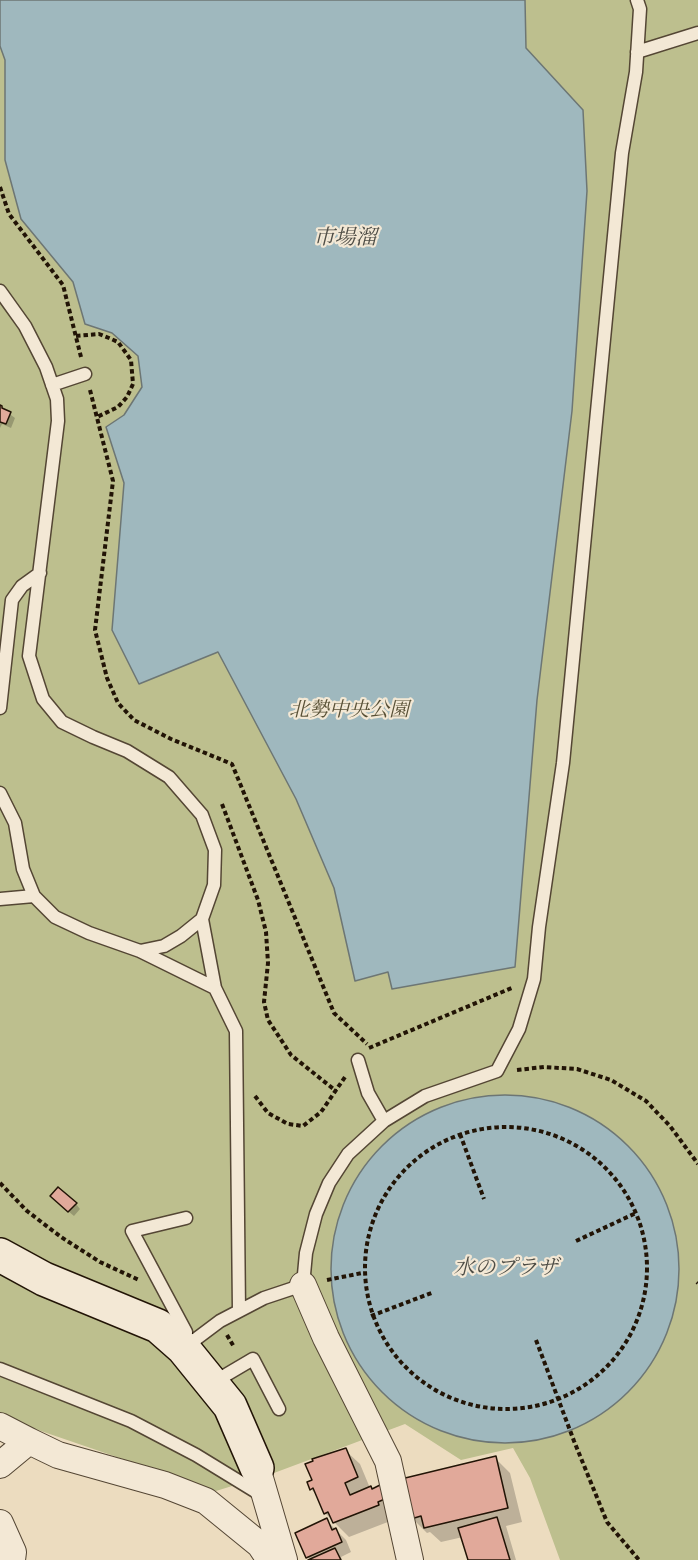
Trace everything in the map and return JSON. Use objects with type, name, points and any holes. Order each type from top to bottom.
[{"type":"street","points":[[0,1255],[44,1280],[158,1326],[183,1348],[230,1406],[258,1468],[284,1560]]},
{"type":"street","points":[[303,1285],[326,1338],[388,1461],[410,1560]]},
{"type":"street","points":[[0,1426],[58,1455],[140,1477],[206,1501],[260,1545],[270,1560]]},
{"type":"street","points":[[0,1465],[29,1441]]},
{"type":"street","points":[[0,1523],[14,1552],[12,1560]]},
{"type":"lane","points":[[183,1348],[220,1321],[239,1311],[264,1298],[303,1285],[306,1253],[316,1214],[328,1183],[348,1154],[384,1121],[425,1096],[497,1071],[519,1029],[534,979],[539,927],[563,763],[622,153],[636,72],[640,9],[637,0]]},
{"type":"lane","points":[[637,52],[698,33]]},
{"type":"lane","points":[[0,291],[25,326],[46,367],[57,399],[58,421],[29,656],[43,699],[62,722],[127,751],[169,777],[202,815],[215,849],[214,885],[202,919],[215,988],[236,1031],[239,1311]]},
{"type":"lane","points":[[52,385],[86,375]]},
{"type":"lane","points":[[0,708],[12,600],[22,586],[40,573]]},
{"type":"lane","points":[[0,793],[15,823],[23,869],[34,896],[55,917],[89,933],[140,951],[215,988]]},
{"type":"lane","points":[[0,899],[34,896]]},
{"type":"lane","points":[[140,951],[164,946],[202,919]]},
{"type":"lane","points":[[358,1060],[368,1093],[384,1121]]},
{"type":"lane","points":[[183,1348],[186,1332],[132,1231],[186,1218]]},
{"type":"lane","points":[[210,1384],[253,1359],[279,1409]]},
{"type":"lane","points":[[0,1369],[132,1421],[196,1455],[268,1499]]},
{"type":"path","points":[[0,188],[9,214],[63,285],[113,481],[95,630],[107,678],[118,703],[134,720],[171,739],[232,764],[334,1013],[370,1047]]},
{"type":"path","points":[[76,336],[99,334],[109,338],[118,342],[131,360],[133,384],[127,397],[118,407],[97,417]]},
{"type":"path","points":[[222,804],[258,900],[266,932],[267,963],[264,1002],[268,1020],[291,1055],[336,1091]]},
{"type":"path","points":[[237,1060],[245,1081],[268,1113],[288,1124],[303,1126],[321,1112],[370,1047],[534,979]]},
{"type":"path","points":[[497,1071],[544,1067],[577,1069],[611,1080],[646,1101],[670,1126],[698,1164]]},
{"type":"path","points":[[518,1126],[543,1131],[568,1141],[610,1173],[624,1188],[636,1213],[646,1246],[643,1300],[631,1330],[616,1356],[594,1379],[559,1399],[538,1407],[480,1410],[454,1400],[434,1387],[395,1352],[371,1316],[362,1273],[370,1226],[380,1200],[416,1160],[438,1144],[460,1134],[487,1128],[518,1126]]},
{"type":"path","points":[[460,1134],[484,1199]]},
{"type":"path","points":[[0,1183],[27,1211],[61,1237],[100,1262],[164,1292]]},
{"type":"path","points":[[576,1241],[636,1213]]},
{"type":"path","points":[[303,1285],[362,1273]]},
{"type":"path","points":[[371,1316],[434,1292]]},
{"type":"path","points":[[536,1340],[607,1522],[639,1560]]},
{"type":"green space","name":"北勢中央公園","points":[[0,0],[698,0],[698,1560],[560,1560],[530,1478],[513,1448],[461,1460],[405,1424],[274,1473],[216,1491],[38,1430],[0,1423]]},
{"type":"water","name":"市場溜","points":[[0,0],[525,0],[526,48],[583,110],[587,191],[572,411],[537,700],[515,967],[392,989],[388,972],[355,981],[334,888],[296,799],[218,652],[139,684],[112,630],[124,483],[106,427],[124,415],[142,387],[138,356],[112,333],[85,324],[73,282],[21,219],[5,160],[5,60],[0,46]]},
{"type":"water","name":"水のプラザ","points":[[505,1095],[556,1102],[587,1115],[616,1134],[640,1158],[659,1187],[672,1218],[679,1269],[672,1320],[659,1351],[640,1380],[616,1404],[587,1423],[556,1436],[505,1443],[454,1436],[423,1423],[394,1404],[370,1380],[351,1351],[338,1320],[331,1269],[338,1218],[351,1187],[370,1158],[394,1134],[423,1115],[454,1102]]},
{"type":"building","points":[[0,405],[11,412],[6,424],[0,422]]},
{"type":"building","points":[[58,1187],[77,1203],[68,1212],[50,1196]]},
{"type":"building","points":[[346,1448],[358,1477],[345,1483],[350,1495],[382,1484],[387,1498],[378,1502],[379,1505],[333,1523],[328,1512],[324,1514],[313,1488],[310,1490],[307,1482],[312,1480],[305,1464],[313,1461],[312,1459]]},
{"type":"building","points":[[496,1456],[508,1508],[424,1528],[421,1516],[411,1519],[401,1479]]},
{"type":"building","points":[[497,1517],[510,1560],[468,1560],[458,1528]]},
{"type":"building","points":[[327,1518],[332,1530],[336,1528],[342,1542],[306,1558],[295,1533]]},
{"type":"building","points":[[335,1548],[341,1560],[308,1560]]}]
